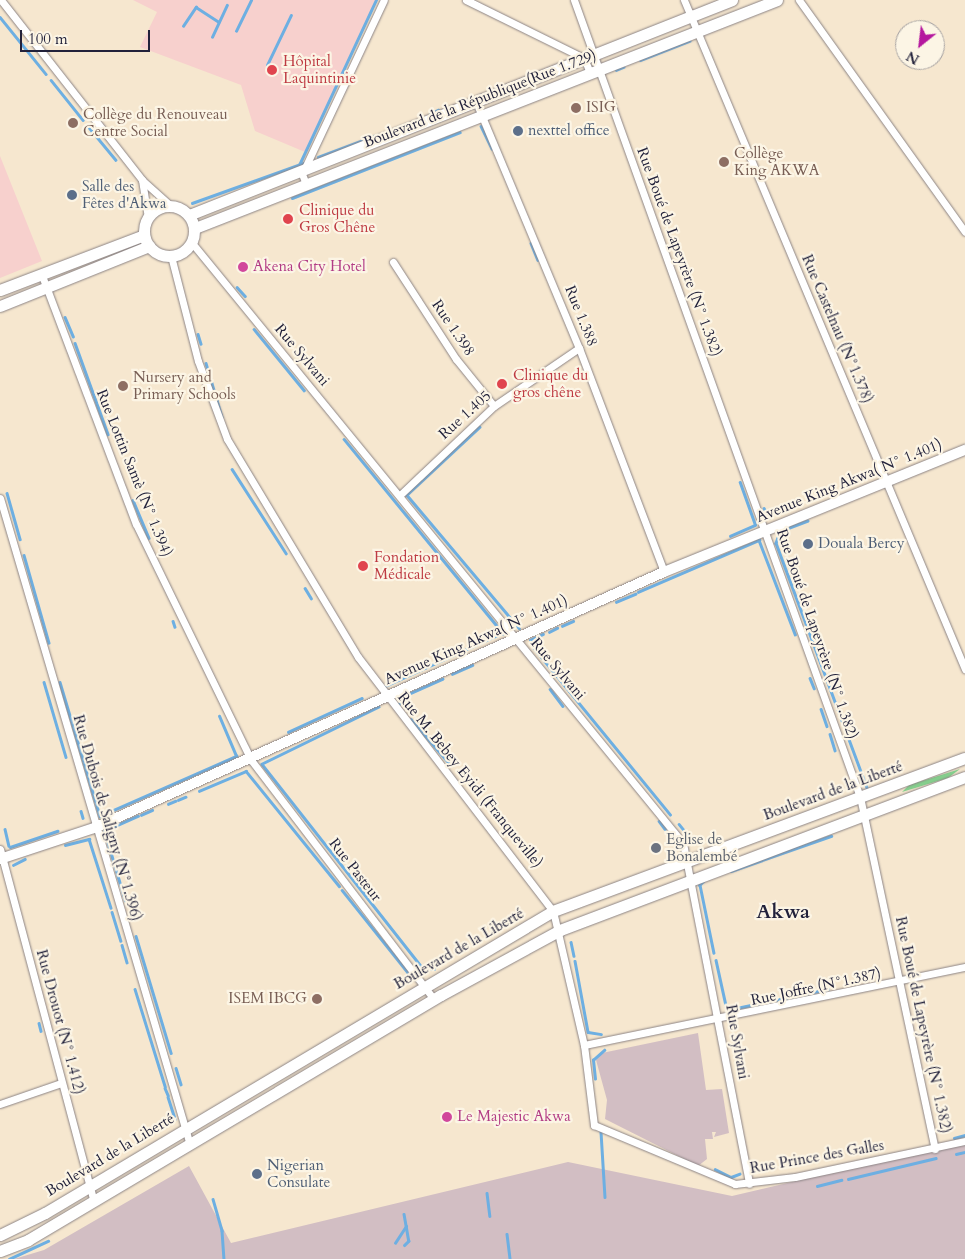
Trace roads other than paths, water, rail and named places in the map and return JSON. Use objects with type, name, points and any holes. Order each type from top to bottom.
[{"type":"main road","name":"Boulevard de la République(Rue 1.729)","points":[[194,228],[476,102],[732,0]]},
{"type":"main road","name":"Boulevard de la République(Rue 1.729)","points":[[189,215],[304,179],[594,72],[696,30],[777,0]]},
{"type":"main road","points":[[171,206],[189,215],[194,228],[192,243],[171,256],[149,246],[144,235],[148,217],[157,209],[171,206]]},
{"type":"main road","points":[[0,290],[144,235]]},
{"type":"main road","points":[[0,306],[149,246]]},
{"type":"main road","name":"Boulevard de la Liberté","points":[[0,1235],[553,911],[688,859],[965,758]]},
{"type":"main road","name":"Boulevard de la Liberté","points":[[0,1251],[94,1202],[434,1000],[560,930],[965,777]]},
{"type":"street","points":[[1,0],[142,180],[171,206]]},
{"type":"street","points":[[304,179],[384,0]]},
{"type":"street","points":[[466,0],[589,56]]},
{"type":"street","points":[[574,0],[589,56]]},
{"type":"street","name":"Rue Castelnau (N°1.378)","points":[[684,0],[965,669]]},
{"type":"street","points":[[799,0],[965,232]]},
{"type":"street","name":"Rue Boué de Lapeyrère (N° 1.382)","points":[[589,56],[765,530],[860,797],[902,983],[935,1149]]},
{"type":"street","name":"Rue 1.388","points":[[476,102],[579,348],[664,572]]},
{"type":"street","points":[[142,180],[148,217]]},
{"type":"street","name":"Rue Sylvani","points":[[192,243],[401,494],[515,638],[677,834],[688,859],[749,1184]]},
{"type":"street","name":"Rue M. Bebey Eyidi (Franqueville)","points":[[171,256],[198,361],[226,439],[385,697],[553,911],[560,930],[584,1046],[594,1125]]},
{"type":"street","name":"Rue 1.398","points":[[393,262],[459,363],[494,406]]},
{"type":"street","name":"Rue Lottin Samè (N° 1.394)","points":[[41,273],[136,524],[251,760]]},
{"type":"street","name":"Rue 1.405","points":[[401,494],[494,406],[579,348]]},
{"type":"street","name":"Avenue King Akwa( N° 1.401)","points":[[1,856],[94,828],[251,760],[385,697],[664,572],[965,450]]},
{"type":"street","name":"Rue Dubois de Saligny (N°1.396)","points":[[0,498],[94,828],[190,1145]]},
{"type":"street","name":"Rue Pasteur","points":[[251,760],[427,985],[434,1000]]},
{"type":"street","name":"Rue Drouot (N° 1.412)","points":[[1,856],[94,1202]]},
{"type":"street","name":"Rue Joffre (N°1.387)","points":[[584,1046],[719,1021],[902,983],[965,967]]},
{"type":"street","points":[[0,1104],[62,1083]]},
{"type":"street","name":"Rue Prince des Galles","points":[[594,1125],[721,1179],[749,1184],[935,1149],[965,1141]]},
{"type":"waterway","points":[[236,31],[251,0]]},
{"type":"waterway","points":[[299,165],[376,0]]},
{"type":"waterway","points":[[212,37],[227,5]]},
{"type":"waterway","points":[[183,26],[196,7],[219,22]]},
{"type":"waterway","points":[[267,65],[291,15]]},
{"type":"waterway","points":[[0,17],[46,74]]},
{"type":"waterway","points":[[640,60],[689,41]]},
{"type":"waterway","points":[[616,70],[623,67]]},
{"type":"waterway","points":[[51,80],[83,120]]},
{"type":"waterway","points":[[430,114],[438,110]]},
{"type":"waterway","points":[[87,125],[116,160]]},
{"type":"waterway","points":[[481,126],[492,149]]},
{"type":"waterway","points":[[292,198],[460,132]]},
{"type":"waterway","points":[[318,157],[374,136]]},
{"type":"waterway","points":[[192,203],[306,162]]},
{"type":"waterway","points":[[531,243],[538,260]]},
{"type":"waterway","points":[[237,287],[245,296]]},
{"type":"waterway","points":[[65,317],[73,336]]},
{"type":"waterway","points":[[254,329],[304,390]]},
{"type":"waterway","points":[[198,334],[201,344]]},
{"type":"waterway","points":[[75,343],[108,434]]},
{"type":"waterway","points":[[206,363],[222,417]]},
{"type":"waterway","points":[[480,427],[407,495],[519,628]]},
{"type":"waterway","points":[[344,439],[503,633],[384,687]]},
{"type":"waterway","points":[[232,469],[286,553]]},
{"type":"waterway","points":[[730,536],[755,525],[740,483]]},
{"type":"waterway","points":[[7,493],[20,539]]},
{"type":"waterway","points":[[133,500],[149,538]]},
{"type":"waterway","points":[[764,508],[769,518]]},
{"type":"waterway","points":[[808,521],[780,532],[776,543],[867,788]]},
{"type":"waterway","points":[[638,592],[759,540],[795,634]]},
{"type":"waterway","points":[[24,555],[49,643]]},
{"type":"waterway","points":[[305,588],[311,598]]},
{"type":"waterway","points":[[616,602],[635,594]]},
{"type":"waterway","points":[[173,621],[175,627]]},
{"type":"waterway","points":[[562,626],[573,621]]},
{"type":"waterway","points":[[549,632],[557,628]]},
{"type":"waterway","points":[[530,640],[543,634]]},
{"type":"waterway","points":[[534,648],[670,814]]},
{"type":"waterway","points":[[452,674],[472,665]]},
{"type":"waterway","points":[[810,678],[814,688]]},
{"type":"waterway","points":[[399,704],[404,696],[442,679]]},
{"type":"waterway","points":[[44,682],[66,757]]},
{"type":"waterway","points":[[60,682],[100,816],[236,756],[219,716]]},
{"type":"waterway","points":[[550,689],[563,706]]},
{"type":"waterway","points":[[288,732],[362,698]]},
{"type":"waterway","points":[[379,707],[262,764],[422,967],[434,969]]},
{"type":"waterway","points":[[821,709],[827,726]]},
{"type":"waterway","points":[[411,719],[450,764]]},
{"type":"waterway","points":[[830,734],[835,750]]},
{"type":"waterway","points":[[199,791],[246,771],[339,886]]},
{"type":"waterway","points":[[178,800],[185,797]]},
{"type":"waterway","points":[[168,804],[175,801]]},
{"type":"waterway","points":[[141,815],[152,810]]},
{"type":"waterway","points":[[81,811],[83,818]]},
{"type":"waterway","points":[[125,901],[104,831],[138,816]]},
{"type":"waterway","points":[[659,821],[665,829]]},
{"type":"waterway","points":[[679,824],[687,834]]},
{"type":"waterway","points":[[5,829],[9,846]]},
{"type":"waterway","points":[[10,847],[57,831]]},
{"type":"waterway","points":[[731,871],[831,836]]},
{"type":"waterway","points":[[65,845],[89,839],[111,908]]},
{"type":"waterway","points":[[13,865],[25,859]]},
{"type":"waterway","points":[[704,881],[700,885],[714,953]]},
{"type":"waterway","points":[[342,890],[409,974]]},
{"type":"waterway","points":[[112,912],[121,941]]},
{"type":"waterway","points":[[136,936],[171,1053]]},
{"type":"waterway","points":[[571,942],[574,956]]},
{"type":"waterway","points":[[122,945],[127,962]]},
{"type":"waterway","points":[[716,960],[727,1010],[828,989]]},
{"type":"waterway","points":[[575,961],[588,1032],[601,1034]]},
{"type":"waterway","points":[[135,989],[165,1086]]},
{"type":"waterway","points":[[39,1023],[41,1031]]},
{"type":"waterway","points":[[595,1079],[593,1060],[604,1050]]},
{"type":"waterway","points":[[176,1068],[181,1084]]},
{"type":"waterway","points":[[165,1088],[168,1095]]},
{"type":"waterway","points":[[168,1097],[175,1119]]},
{"type":"waterway","points":[[601,1132],[605,1197]]},
{"type":"waterway","points":[[954,1138],[965,1135]]},
{"type":"waterway","points":[[956,1154],[965,1152]]},
{"type":"waterway","points":[[848,1179],[936,1158]]},
{"type":"waterway","points":[[715,1169],[731,1177],[739,1174]]},
{"type":"waterway","points":[[817,1186],[841,1180]]},
{"type":"waterway","points":[[487,1193],[490,1216]]},
{"type":"waterway","points":[[213,1199],[222,1231],[224,1259]]},
{"type":"waterway","points":[[404,1214],[409,1241],[405,1245]]},
{"type":"waterway","points":[[395,1243],[406,1226]]},
{"type":"waterway","points":[[507,1234],[510,1259]]},
{"type":"waterway","points":[[9,1259],[48,1241]]},
{"type":"place","name":"Hôpital Laquintinie","points":[[272,70]]},
{"type":"place","name":"ISIG","points":[[576,108]]},
{"type":"place","name":"Collège du Renouveau Centre Social","points":[[73,123]]},
{"type":"place","name":"nexttel office","points":[[518,131]]},
{"type":"place","name":"Collège King AKWA","points":[[724,162]]},
{"type":"place","name":"Salle des Fêtes d'Akwa","points":[[72,195]]},
{"type":"place","name":"Clinique du Gros Chêne","points":[[288,219]]},
{"type":"place","name":"Akena City Hotel","points":[[243,267]]},
{"type":"place","name":"Clinique du gros chêne","points":[[502,384]]},
{"type":"place","name":"Nursery and Primary Schools","points":[[123,386]]},
{"type":"place","name":"Douala Bercy","points":[[808,544]]},
{"type":"place","name":"Fondation Médicale","points":[[363,566]]},
{"type":"place","name":"Eglise de Bonalembé","points":[[656,848]]},
{"type":"place","name":"ISEM IBCG","points":[[317,999]]},
{"type":"place","name":"Le Majestic Akwa","points":[[447,1117]]},
{"type":"place","name":"Nigerian Consulate","points":[[257,1174]]},
{"type":"district","name":"Akwa","points":[[783,911]]}]
